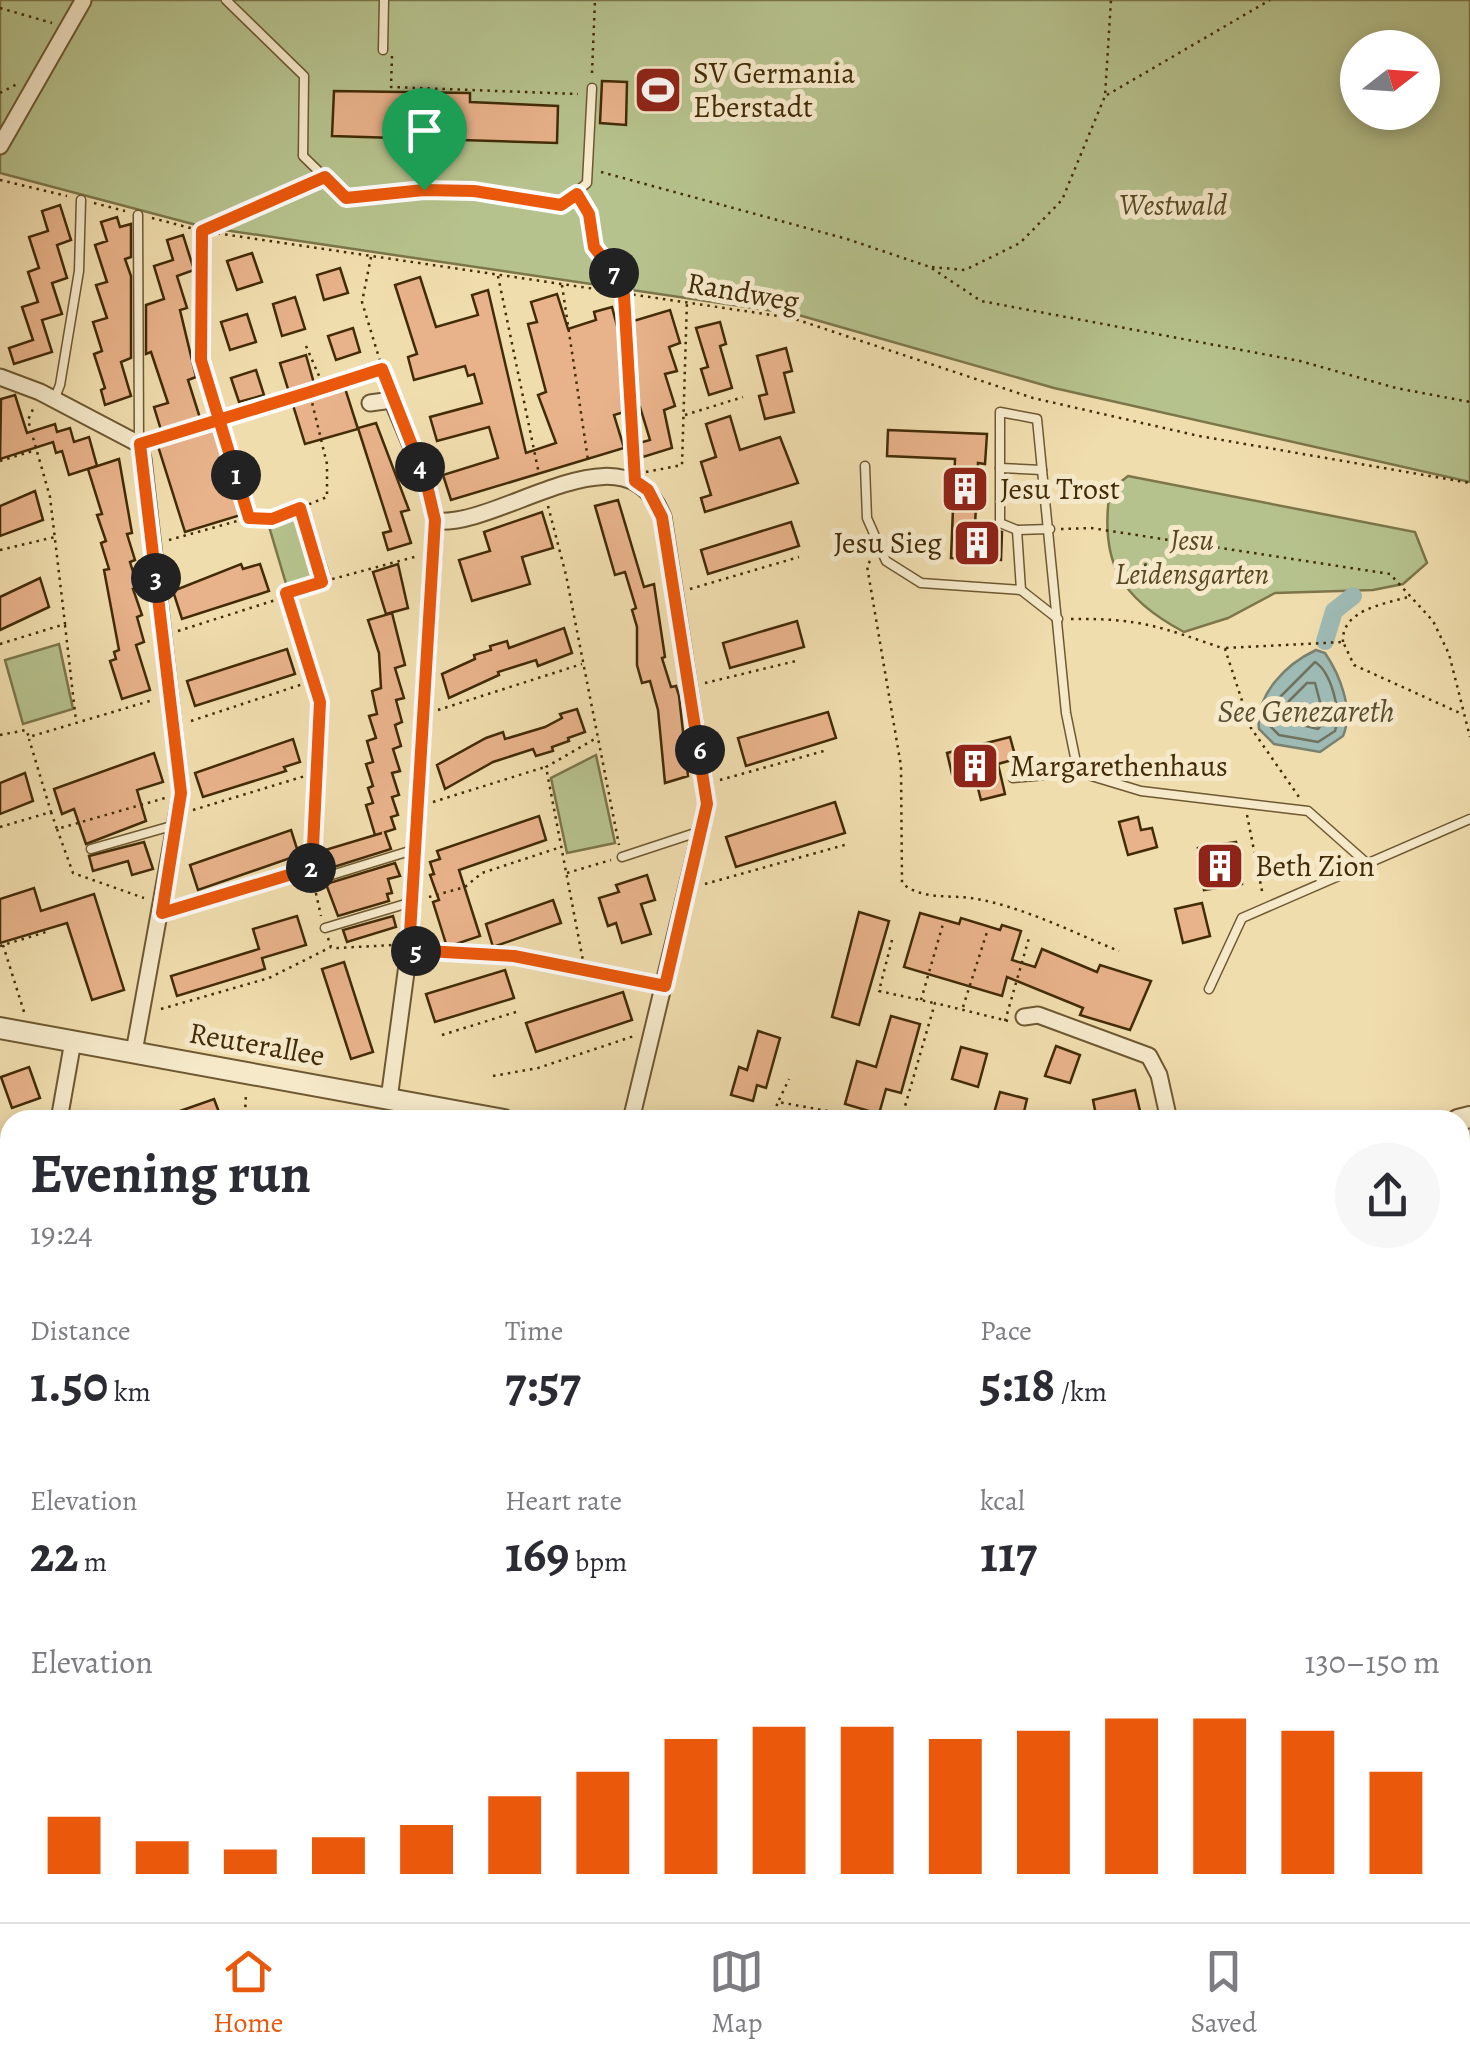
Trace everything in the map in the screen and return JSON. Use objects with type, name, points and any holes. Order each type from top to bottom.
[{"type":"street","points":[[0,146],[86,1]]},
{"type":"street","points":[[0,377],[47,396],[140,444],[181,793],[163,909],[134,1052]]},
{"type":"street","points":[[370,403],[392,400],[426,481],[435,520],[409,950],[388,1099]]},
{"type":"street","points":[[435,520],[468,518],[590,477],[635,481],[648,490],[662,517],[706,784],[703,830],[634,1110]]},
{"type":"street","points":[[1024,1016],[1038,1015],[1149,1056],[1159,1076],[1167,1110]]},
{"type":"street","name":"Reuterallee","points":[[0,1028],[449,1110]]},
{"type":"street","points":[[61,1110],[73,1041]]},
{"type":"lane","points":[[226,0],[304,76],[303,156],[346,198],[474,191],[561,205],[586,183],[592,91]]},
{"type":"lane","points":[[384,0],[388,50]]},
{"type":"lane","points":[[47,396],[60,384],[78,271],[82,200]]},
{"type":"lane","points":[[138,214],[140,444],[220,420]]},
{"type":"lane","points":[[1050,529],[1016,530],[1000,523],[1000,412],[1037,419],[1050,529],[1066,713],[1078,772]]},
{"type":"lane","points":[[865,466],[867,518],[886,561],[921,582],[1020,590],[1058,619]]},
{"type":"lane","points":[[1000,468],[1042,470]]},
{"type":"lane","points":[[1016,530],[1020,590]]},
{"type":"lane","points":[[1012,778],[1078,772],[1142,792],[1308,812],[1370,866]]},
{"type":"lane","points":[[91,849],[179,819]]},
{"type":"lane","points":[[1209,989],[1242,918],[1265,904],[1370,866],[1470,819]]},
{"type":"lane","points":[[622,857],[703,830]]},
{"type":"lane","points":[[325,877],[414,850]]},
{"type":"lane","points":[[325,928],[412,902]]},
{"type":"path","points":[[388,50],[391,87],[592,91],[595,0]]},
{"type":"path","points":[[930,268],[965,270],[1020,243],[1062,200],[1105,96],[1111,0]]},
{"type":"path","points":[[1105,96],[1270,0]]},
{"type":"path","points":[[0,8],[68,28]]},
{"type":"path","points":[[588,168],[847,239],[930,268],[981,301],[1300,362],[1396,388],[1470,402]]},
{"type":"path","points":[[249,518],[201,360],[198,333],[202,231],[325,177]]},
{"type":"path","name":"Randweg","points":[[0,180],[202,231],[792,318],[1033,398],[1199,436],[1470,483]]},
{"type":"path","points":[[577,194],[589,214],[594,247],[622,283],[636,475],[682,464],[687,300]]},
{"type":"path","points":[[371,256],[362,302],[392,400]]},
{"type":"path","points":[[498,275],[584,663],[622,857],[567,873]]},
{"type":"path","points":[[562,284],[590,477]]},
{"type":"path","points":[[306,346],[323,386]]},
{"type":"path","points":[[220,420],[382,369]]},
{"type":"path","points":[[153,544],[249,518],[272,519],[327,497],[327,464],[310,392]]},
{"type":"path","points":[[47,396],[28,420],[50,497],[76,722]]},
{"type":"path","points":[[683,416],[742,397]]},
{"type":"path","points":[[0,462],[37,450]]},
{"type":"path","points":[[300,508],[322,582]]},
{"type":"path","points":[[1050,529],[1091,528],[1390,574],[1432,621],[1449,654],[1470,737]]},
{"type":"path","points":[[0,550],[55,537]]},
{"type":"path","points":[[880,548],[867,566],[901,766],[902,883],[914,894],[979,899],[1008,908],[1119,952]]},
{"type":"path","points":[[311,882],[320,702],[286,593],[415,556],[430,558]]},
{"type":"path","points":[[674,594],[799,557]]},
{"type":"path","points":[[162,636],[286,597]]},
{"type":"path","points":[[1409,597],[1352,618],[1342,633],[1343,642],[1354,665],[1463,714]]},
{"type":"path","points":[[1058,619],[1130,618],[1164,625],[1225,648],[1343,642]]},
{"type":"path","points":[[0,644],[65,624]]},
{"type":"path","points":[[1225,648],[1252,728],[1308,812]]},
{"type":"path","points":[[690,688],[796,661]]},
{"type":"path","points":[[421,716],[584,663]]},
{"type":"path","points":[[174,726],[313,681]]},
{"type":"path","points":[[29,737],[169,695]]},
{"type":"path","points":[[0,735],[26,730],[73,873],[163,909],[312,868]]},
{"type":"path","points":[[416,807],[546,766],[598,737]]},
{"type":"path","points":[[706,784],[824,751]]},
{"type":"path","points":[[546,766],[584,966]]},
{"type":"path","points":[[179,819],[316,773]]},
{"type":"path","points":[[58,830],[181,793]]},
{"type":"path","points":[[1245,804],[1265,904]]},
{"type":"path","points":[[0,827],[52,812]]},
{"type":"path","points":[[688,888],[848,844]]},
{"type":"path","points":[[412,902],[465,887],[482,872],[562,847]]},
{"type":"path","points":[[921,1000],[944,924]]},
{"type":"path","points":[[29,1033],[2,945],[46,932]]},
{"type":"path","points":[[962,1009],[987,932]]},
{"type":"path","points":[[1005,1022],[1029,938]]},
{"type":"path","points":[[892,940],[879,990],[1005,1022],[1024,1016]]},
{"type":"path","points":[[140,1014],[269,978],[331,947]]},
{"type":"path","points":[[409,950],[514,956],[584,966],[665,986]]},
{"type":"path","points":[[904,1110],[936,1004]]},
{"type":"path","points":[[442,1036],[519,1011]]},
{"type":"path","points":[[492,1076],[538,1068],[634,1036]]},
{"type":"path","points":[[245,1110],[247,1072]]},
{"type":"path","points":[[775,1110],[789,1079]]},
{"type":"path","points":[[778,1102],[822,1110]]},
{"type":"green space","name":"Westwald","points":[[0,0],[1470,0],[1470,482],[1054,388],[795,314],[204,227],[0,173]]},
{"type":"green space","name":"Jesu Leidensgarten","points":[[1128,476],[1415,532],[1427,563],[1403,584],[1373,590],[1275,593],[1228,618],[1184,632],[1144,606],[1119,575],[1112,558],[1107,515],[1110,490]]},
{"type":"green space","points":[[309,511],[329,574],[287,587],[268,523]]},
{"type":"green space","points":[[59,644],[73,709],[23,724],[5,660]]},
{"type":"green space","points":[[596,755],[615,843],[567,853],[551,778]]},
{"type":"water","name":"See Genezareth","points":[[1316,650],[1325,653],[1344,693],[1347,715],[1343,736],[1320,752],[1274,744],[1259,729],[1262,704],[1284,672]]},
{"type":"building","points":[[602,81],[627,82],[626,125],[600,123]]},
{"type":"building","points":[[334,91],[470,93],[470,102],[558,106],[557,143],[332,136]]},
{"type":"building","points":[[60,205],[71,240],[57,245],[67,278],[52,283],[62,314],[42,320],[52,352],[14,364],[9,348],[33,340],[22,307],[38,302],[28,272],[39,268],[29,237],[48,231],[42,211]]},
{"type":"building","points":[[117,217],[120,227],[131,224],[131,257],[125,259],[131,276],[131,358],[121,362],[131,396],[105,405],[101,390],[105,388],[94,354],[102,351],[93,322],[107,318],[96,285],[107,282],[95,245],[107,241],[101,222]]},
{"type":"building","points":[[183,235],[194,270],[177,276],[187,308],[180,310],[196,377],[188,380],[200,418],[161,430],[154,407],[168,403],[151,352],[146,354],[146,305],[164,299],[154,266],[173,260],[167,240]]},
{"type":"building","points":[[252,253],[262,282],[237,290],[227,261]]},
{"type":"building","points":[[340,268],[348,293],[324,300],[317,275]]},
{"type":"building","points":[[420,277],[436,327],[478,315],[472,295],[488,290],[526,453],[556,443],[538,395],[546,392],[528,324],[537,322],[531,302],[557,294],[568,329],[596,320],[594,312],[612,307],[617,326],[670,310],[680,343],[669,347],[677,371],[665,374],[675,406],[664,410],[672,448],[643,457],[639,443],[650,440],[640,407],[614,415],[624,448],[451,500],[443,475],[498,458],[489,427],[437,441],[430,417],[482,403],[474,374],[468,376],[465,366],[414,380],[408,357],[417,354],[395,285]]},
{"type":"building","points":[[295,297],[305,329],[282,336],[273,304]]},
{"type":"building","points":[[247,314],[256,342],[230,350],[221,322]]},
{"type":"building","points":[[720,322],[726,344],[720,346],[732,388],[709,395],[701,369],[708,367],[696,328]]},
{"type":"building","points":[[353,328],[360,352],[336,360],[328,336]]},
{"type":"building","points":[[786,348],[792,371],[784,373],[794,412],[765,419],[759,396],[767,394],[757,356]]},
{"type":"building","points":[[306,355],[317,394],[344,385],[358,429],[305,444],[280,363]]},
{"type":"building","points":[[256,370],[264,395],[239,402],[231,378]]},
{"type":"building","points":[[15,395],[27,433],[55,424],[57,432],[70,428],[74,442],[89,437],[97,466],[69,475],[62,451],[56,453],[53,442],[0,459],[1,399]]},
{"type":"building","points":[[730,416],[740,450],[780,437],[798,483],[705,512],[701,498],[711,495],[701,462],[716,457],[706,424]]},
{"type":"building","points":[[376,423],[409,510],[401,512],[411,543],[388,550],[383,533],[391,531],[358,428]]},
{"type":"building","points":[[216,429],[244,514],[185,532],[158,446]]},
{"type":"building","name":"Jesu Trost","points":[[888,430],[987,434],[985,464],[978,463],[975,526],[1002,532],[1001,560],[951,558],[955,459],[887,456]]},
{"type":"building","points":[[119,459],[132,533],[127,534],[135,560],[130,562],[138,588],[133,589],[142,615],[137,617],[144,642],[136,645],[150,690],[122,699],[110,661],[116,659],[114,652],[119,650],[104,570],[109,569],[101,543],[106,541],[88,469]]},
{"type":"building","points":[[35,491],[43,520],[0,536],[0,506]]},
{"type":"building","points":[[618,500],[644,587],[654,584],[665,657],[662,658],[671,687],[676,686],[679,696],[688,776],[665,783],[658,710],[650,681],[642,683],[637,665],[637,627],[632,610],[636,608],[625,572],[615,575],[595,506]]},
{"type":"building","points":[[542,512],[553,548],[522,557],[530,584],[472,601],[459,560],[490,551],[484,532]]},
{"type":"building","points":[[791,522],[799,546],[708,574],[701,550]]},
{"type":"building","points":[[241,564],[243,569],[260,564],[269,591],[182,619],[173,591]]},
{"type":"building","points":[[398,564],[408,608],[386,614],[373,572]]},
{"type":"building","points":[[40,578],[49,607],[0,630],[0,597]]},
{"type":"building","points":[[392,613],[405,665],[395,668],[404,698],[396,700],[402,722],[395,725],[401,746],[393,749],[400,771],[392,773],[399,795],[392,797],[398,815],[391,817],[395,829],[385,832],[391,849],[321,871],[315,853],[382,833],[375,835],[366,805],[373,803],[368,788],[373,786],[366,764],[373,762],[367,741],[376,738],[369,716],[377,714],[372,691],[381,688],[379,653],[368,620]]},
{"type":"building","points":[[797,621],[804,647],[730,668],[723,643]]},
{"type":"building","points":[[564,628],[572,653],[538,666],[536,660],[498,672],[499,675],[449,698],[442,674],[491,650],[490,646],[507,641],[509,648]]},
{"type":"building","points":[[287,649],[295,674],[195,706],[187,681]]},
{"type":"building","points":[[577,709],[585,732],[552,747],[553,751],[536,756],[533,749],[493,762],[445,789],[437,765],[486,738],[503,732],[505,739],[545,727],[562,718],[560,714]]},
{"type":"building","points":[[828,712],[836,738],[746,766],[738,738]]},
{"type":"building","name":"Margarethenhaus","points":[[1010,737],[1016,759],[998,764],[1005,794],[981,800],[973,769],[952,774],[947,753]]},
{"type":"building","points":[[293,739],[300,762],[284,767],[286,771],[203,797],[195,773]]},
{"type":"building","points":[[154,753],[163,782],[137,790],[146,821],[86,844],[74,809],[62,814],[54,789]]},
{"type":"building","points":[[25,773],[33,801],[0,814],[0,783]]},
{"type":"building","points":[[835,802],[845,833],[736,867],[726,837]]},
{"type":"building","points":[[539,816],[546,840],[459,870],[480,936],[447,947],[433,902],[439,900],[430,875],[434,874],[430,862],[440,859],[437,851]]},
{"type":"building","points":[[1138,817],[1141,830],[1152,828],[1157,847],[1128,855],[1119,822]]},
{"type":"building","points":[[291,830],[299,855],[198,890],[190,865]]},
{"type":"building","points":[[144,842],[153,869],[132,875],[128,861],[93,871],[89,856]]},
{"type":"building","name":"Beth Zion","points":[[1236,842],[1242,884],[1204,890],[1198,848]]},
{"type":"building","points":[[395,863],[400,876],[388,879],[392,893],[387,894],[389,901],[338,916],[326,884]]},
{"type":"building","points":[[647,875],[655,900],[641,904],[651,934],[622,943],[616,923],[608,926],[599,898],[619,892],[616,885]]},
{"type":"building","points":[[34,888],[41,911],[94,894],[124,990],[92,1000],[67,923],[0,943],[0,899]]},
{"type":"building","points":[[553,900],[561,923],[493,947],[486,924]]},
{"type":"building","points":[[1202,903],[1210,936],[1183,943],[1175,909]]},
{"type":"building","points":[[859,912],[889,921],[859,1025],[832,1017]]},
{"type":"building","points":[[920,913],[959,924],[961,918],[1000,930],[1002,925],[1021,931],[1012,960],[1035,967],[1042,949],[1097,972],[1100,965],[1151,981],[1130,1030],[1080,1015],[1083,1008],[1007,977],[1002,996],[904,967]]},
{"type":"building","points":[[297,916],[306,945],[262,958],[265,969],[177,996],[171,976],[259,949],[253,929]]},
{"type":"building","points":[[393,916],[396,927],[347,942],[343,930]]},
{"type":"building","points":[[344,962],[373,1052],[351,1059],[322,969]]},
{"type":"building","points":[[505,970],[514,998],[435,1022],[426,994]]},
{"type":"building","points":[[623,992],[632,1020],[536,1052],[526,1023]]},
{"type":"building","points":[[891,1016],[920,1024],[901,1093],[886,1089],[880,1110],[845,1104],[857,1061],[876,1067]]},
{"type":"building","points":[[758,1031],[780,1038],[766,1088],[757,1085],[753,1101],[731,1095],[739,1067],[747,1070]]},
{"type":"building","points":[[1056,1046],[1080,1055],[1070,1083],[1045,1076]]},
{"type":"building","points":[[961,1047],[987,1054],[978,1087],[952,1079]]},
{"type":"building","points":[[29,1067],[40,1098],[12,1108],[1,1077]]},
{"type":"building","points":[[1135,1090],[1140,1110],[1095,1110],[1093,1100]]},
{"type":"building","points":[[1000,1092],[1027,1099],[1024,1110],[995,1110]]},
{"type":"building","points":[[214,1099],[218,1110],[183,1110]]},
{"type":"waterway","points":[[1325,641],[1334,611],[1353,596]]},
{"type":"place","name":"SV Germania Eberstadt","points":[[658,90]]},
{"type":"place","name":"Jesu Trost","points":[[965,489]]},
{"type":"place","name":"Jesu Sieg","points":[[977,543]]},
{"type":"place","name":"Margarethenhaus","points":[[975,766]]},
{"type":"place","name":"Beth Zion","points":[[1220,866]]},
{"type":"route","points":[[424,190],[346,198],[325,177],[202,231],[198,333],[201,360],[220,420],[249,518],[272,519],[300,508],[322,582],[286,593],[320,702],[312,868],[162,913],[181,793],[140,444],[220,420],[310,392],[323,386],[382,369],[426,481],[435,520],[409,950],[514,956],[584,966],[665,986],[699,852],[707,804],[706,784],[662,517],[648,490],[635,481],[622,283],[594,247],[589,214],[577,194],[561,205],[474,191],[424,190]]}]
